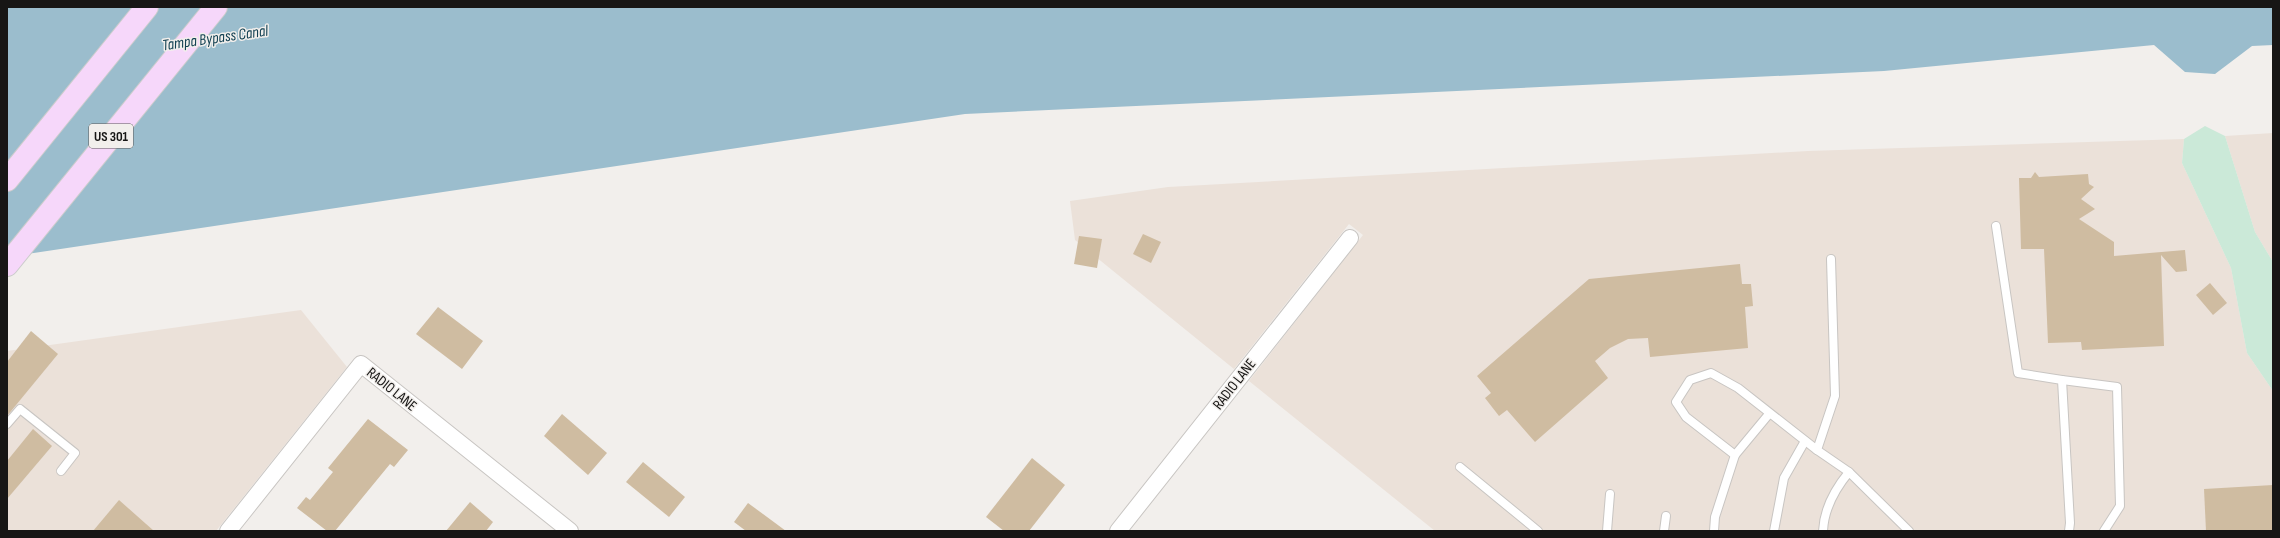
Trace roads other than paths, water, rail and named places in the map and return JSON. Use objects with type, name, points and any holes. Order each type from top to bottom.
[{"type":"main road","points":[[7,180],[147,7]]},
{"type":"main road","name":"US 301","points":[[7,265],[216,7]]},
{"type":"street","name":"RADIO LANE","points":[[1118,531],[1350,238]]},
{"type":"street","name":"RADIO LANE","points":[[228,531],[362,364],[570,531]]},
{"type":"lane","points":[[1996,226],[2018,373],[2117,387],[2120,506],[2104,531]]},
{"type":"lane","points":[[1817,450],[1835,396],[1831,259]]},
{"type":"lane","points":[[1735,455],[1686,417],[1676,402],[1690,380],[1711,373],[1738,388],[1769,414],[1849,472],[1910,531]]},
{"type":"lane","points":[[2062,380],[2070,523],[2069,531]]},
{"type":"lane","points":[[8,420],[20,409],[75,454],[61,471]]},
{"type":"lane","points":[[1714,531],[1715,517],[1735,455],[1769,414]]},
{"type":"lane","points":[[1774,531],[1784,478],[1805,441]]},
{"type":"lane","points":[[1460,467],[1538,531]]},
{"type":"lane","points":[[1823,531],[1824,517],[1838,486],[1849,472]]},
{"type":"lane","points":[[1607,531],[1610,494]]},
{"type":"lane","points":[[1664,531],[1666,516]]},
{"type":"water","name":"Tampa Bypass Canal","points":[[7,7],[2273,7],[2273,45],[2252,46],[2215,74],[2185,72],[2154,45],[1884,71],[965,114],[7,257]]}]
